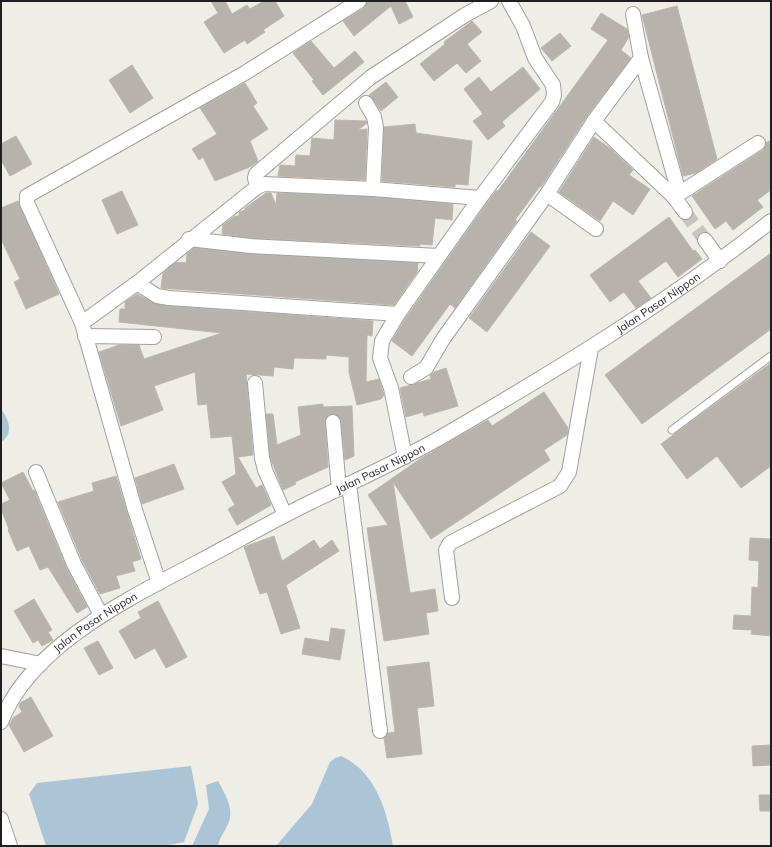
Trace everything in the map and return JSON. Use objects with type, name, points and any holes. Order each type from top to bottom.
[{"type":"street","points":[[158,583],[135,510],[83,330],[27,203],[28,196],[245,73],[359,1]]},
{"type":"street","points":[[256,187],[254,178],[256,174],[371,77],[466,14],[491,1]]},
{"type":"street","points":[[405,457],[391,388],[379,352],[382,341],[398,314],[480,198],[552,102],[554,95],[553,85],[535,58],[522,26],[509,1]]},
{"type":"street","points":[[633,14],[641,58],[677,195],[685,212]]},
{"type":"street","points":[[411,377],[426,368],[443,339],[547,194],[594,121],[641,58]]},
{"type":"street","points":[[366,103],[374,117],[376,127],[372,188]]},
{"type":"street","points":[[594,121],[677,195]]},
{"type":"street","points":[[677,195],[758,143]]},
{"type":"street","points":[[83,330],[137,282],[256,187],[270,183],[372,188],[480,198]]},
{"type":"street","points":[[547,194],[596,229]]},
{"type":"street","name":"Jalan Pasar Nippon","points":[[1,722],[20,688],[41,664],[64,643],[101,615],[285,515],[405,457],[591,348],[720,261],[771,221]]},
{"type":"street","points":[[190,239],[251,246],[439,256]]},
{"type":"street","points":[[705,240],[720,261]]},
{"type":"street","points":[[137,282],[157,296],[168,298],[398,314]]},
{"type":"street","points":[[83,330],[154,337]]},
{"type":"street","points":[[452,598],[446,550],[450,544],[560,486],[566,480],[569,472],[591,348]]},
{"type":"street","points":[[255,383],[262,458],[265,470],[285,515]]},
{"type":"street","points":[[333,422],[380,731]]},
{"type":"street","points":[[36,472],[74,564],[101,615]]},
{"type":"street","points":[[1,656],[41,664]]},
{"type":"street","points":[[1,819],[10,846]]},
{"type":"lane","points":[[672,430],[771,356]]},
{"type":"water","points":[[1,409],[8,422],[9,431],[8,435],[1,442]]},
{"type":"water","points":[[341,756],[353,763],[363,772],[378,794],[387,819],[393,846],[276,846],[312,804],[330,762]]},
{"type":"water","points":[[191,766],[198,804],[184,842],[164,846],[46,846],[29,794],[37,783]]},
{"type":"water","points":[[218,781],[224,791],[230,809],[226,829],[218,846],[192,846],[209,809],[206,785]]},
{"type":"building","points":[[211,1],[225,1],[232,14],[247,5],[250,9],[264,1],[275,1],[284,16],[263,30],[265,32],[247,44],[245,40],[224,53],[204,22],[218,13]]},
{"type":"building","points":[[367,1],[405,1],[413,17],[399,24],[391,6],[354,36],[343,21],[364,8]]},
{"type":"building","points":[[677,6],[717,159],[696,173],[683,176],[642,15]]},
{"type":"building","points":[[601,13],[627,29],[629,37],[621,50],[631,58],[587,116],[541,187],[540,186],[515,220],[517,221],[455,308],[450,304],[412,356],[392,341],[405,319],[487,203],[496,191],[498,191],[608,40],[591,29]]},
{"type":"building","points":[[472,21],[482,32],[467,44],[481,61],[466,73],[457,63],[434,81],[420,64],[445,44],[444,42]]},
{"type":"building","points":[[560,33],[571,46],[552,61],[541,48]]},
{"type":"building","points":[[311,41],[334,68],[355,51],[364,62],[323,95],[312,81],[314,80],[293,53]]},
{"type":"building","points":[[132,65],[153,98],[130,113],[109,80]]},
{"type":"building","points":[[523,67],[540,89],[502,122],[505,126],[488,140],[473,121],[483,114],[464,89],[479,77],[491,92]]},
{"type":"building","points":[[386,82],[398,97],[381,111],[369,95]]},
{"type":"building","points":[[245,83],[257,103],[253,106],[268,129],[250,141],[258,161],[252,166],[215,181],[203,157],[199,160],[192,149],[217,134],[200,108]]},
{"type":"building","points":[[335,120],[366,121],[367,123],[358,130],[367,129],[365,180],[278,176],[280,165],[295,166],[296,155],[310,156],[312,138],[334,140]]},
{"type":"building","points":[[415,124],[416,133],[472,141],[468,185],[455,184],[455,187],[382,181],[384,127]]},
{"type":"building","points":[[16,136],[32,164],[10,176],[1,160],[1,144]]},
{"type":"building","points":[[594,137],[611,149],[633,170],[629,175],[650,189],[633,215],[613,201],[600,221],[559,192]]},
{"type":"building","points":[[771,140],[771,190],[757,200],[763,207],[733,230],[726,221],[715,229],[692,196],[763,150],[766,143]]},
{"type":"building","points":[[122,191],[138,225],[117,234],[102,200]]},
{"type":"building","points":[[266,193],[271,193],[276,205],[277,193],[372,197],[453,204],[452,220],[435,218],[432,245],[420,244],[420,246],[252,238],[222,234],[223,225],[235,216],[239,216],[239,212],[245,210],[245,208]]},
{"type":"building","points":[[18,201],[59,294],[26,309],[14,282],[20,279],[1,239],[1,208]]},
{"type":"building","points":[[669,217],[693,251],[695,250],[702,259],[678,277],[666,261],[638,281],[651,298],[636,308],[624,292],[610,302],[590,275]]},
{"type":"building","points":[[531,232],[550,246],[487,332],[469,318]]},
{"type":"building","points":[[194,248],[251,254],[418,263],[417,272],[394,305],[161,288],[163,273],[176,262],[186,263],[187,254]]},
{"type":"building","points":[[771,253],[771,329],[642,424],[605,375]]},
{"type":"building","points":[[137,294],[153,303],[168,306],[373,321],[372,336],[367,335],[366,382],[379,379],[384,395],[381,399],[357,405],[349,372],[349,357],[326,355],[326,359],[294,358],[293,369],[274,367],[273,376],[246,374],[253,455],[238,457],[256,488],[262,485],[271,505],[237,525],[228,509],[235,505],[222,482],[236,474],[232,436],[211,438],[207,404],[198,405],[195,372],[154,386],[163,410],[121,426],[99,352],[119,345],[139,345],[144,359],[222,333],[119,322],[120,309],[125,309],[125,302]]},
{"type":"building","points":[[771,363],[771,466],[741,488],[717,456],[687,479],[661,444]]},
{"type":"building","points":[[446,368],[458,406],[424,416],[423,412],[406,417],[400,388],[431,379],[430,375],[434,372]]},
{"type":"building","points":[[544,392],[568,428],[567,435],[544,450],[550,460],[431,539],[393,482],[410,593],[435,589],[438,611],[426,613],[429,634],[384,641],[367,528],[388,525],[368,495],[423,457],[488,420],[492,426]]},
{"type":"building","points":[[323,404],[323,407],[352,406],[354,456],[345,460],[341,421],[336,414],[328,415],[325,423],[328,467],[295,482],[296,484],[283,490],[270,457],[266,414],[273,414],[277,445],[301,435],[298,407]]},
{"type":"building","points":[[174,464],[184,489],[142,504],[135,478]]},
{"type":"building","points":[[23,472],[33,491],[34,490],[66,567],[87,607],[77,613],[48,567],[40,570],[29,546],[17,551],[8,530],[9,529],[1,509],[1,504],[10,500],[1,483]]},
{"type":"building","points":[[116,476],[141,559],[132,562],[135,571],[116,576],[120,588],[100,594],[82,560],[58,502],[94,491],[92,483]]},
{"type":"building","points":[[274,536],[282,561],[314,540],[320,549],[332,540],[339,551],[286,585],[300,628],[281,634],[267,592],[260,594],[244,547]]},
{"type":"building","points":[[750,538],[771,539],[771,636],[751,634],[752,630],[733,629],[734,615],[751,616],[752,587],[758,588],[759,561],[749,560]]},
{"type":"building","points":[[34,599],[52,630],[48,632],[53,640],[42,646],[38,640],[33,643],[14,611]]},
{"type":"building","points":[[158,601],[187,657],[166,668],[155,648],[135,659],[119,631],[141,618],[138,612]]},
{"type":"building","points":[[331,628],[345,630],[340,660],[302,654],[305,638],[329,642]]},
{"type":"building","points":[[98,641],[113,668],[99,675],[84,648]]},
{"type":"building","points":[[429,662],[434,706],[417,708],[422,754],[387,758],[384,738],[388,733],[395,732],[387,667]]},
{"type":"building","points":[[31,697],[53,736],[24,752],[9,725],[13,718],[22,712],[19,706],[20,703]]},
{"type":"building","points":[[771,745],[771,765],[753,766],[752,746]]},
{"type":"building","points":[[759,795],[771,795],[771,811],[760,811]]},
{"type":"tunnel","points":[[685,212],[705,240]]}]
